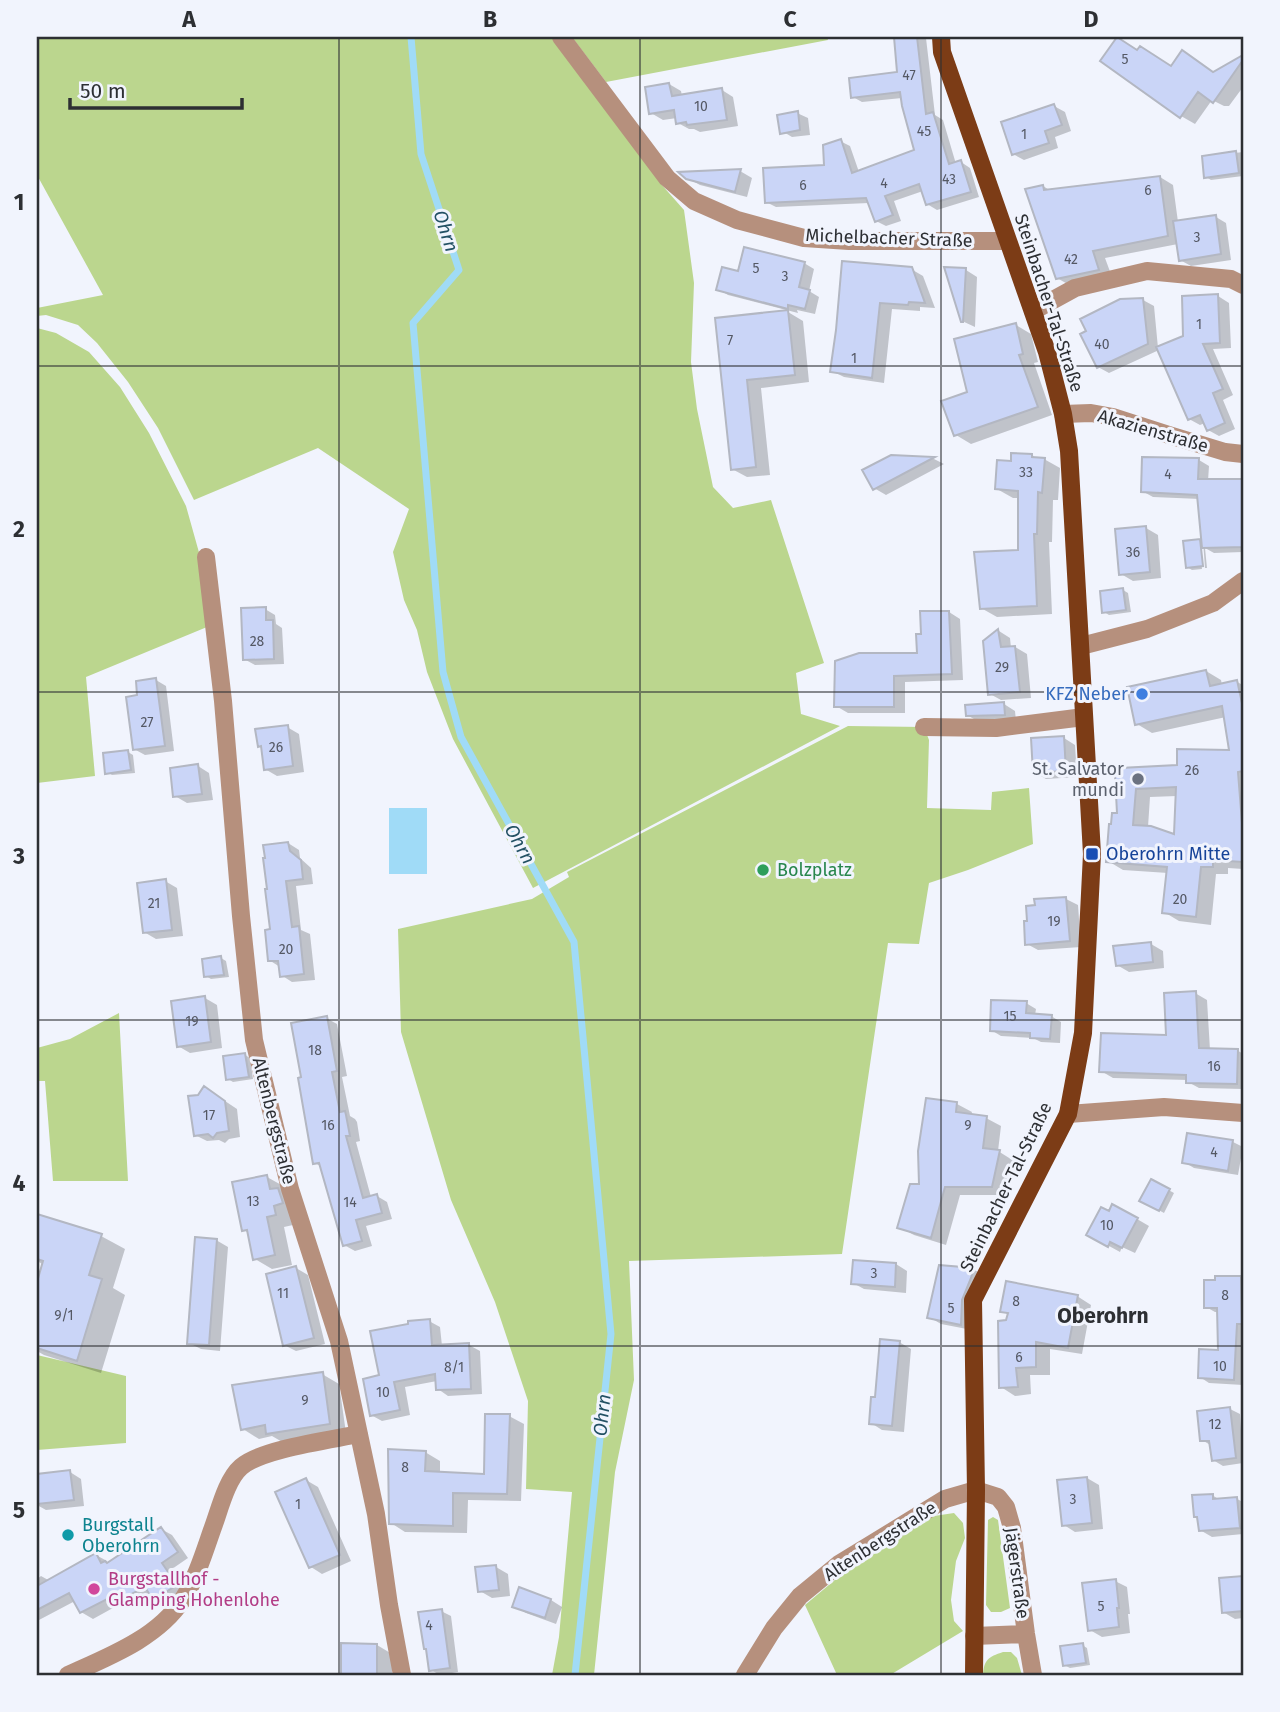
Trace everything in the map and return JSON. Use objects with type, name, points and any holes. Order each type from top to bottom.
[{"type":"main road","name":"Steinbacher-Tal-Straße","points":[[941,37],[942,52],[1047,352],[1063,414],[1069,451],[1092,854],[1083,1033],[1068,1114],[973,1300],[976,1490],[974,1675]]},
{"type":"street","name":"Michelbacher Straße","points":[[561,37],[667,178],[694,201],[737,220],[804,238],[849,241],[1007,241]]},
{"type":"street","points":[[1033,311],[1075,288],[1146,271],[1231,279],[1243,285]]},
{"type":"street","name":"Akazienstraße","points":[[1063,414],[1113,416],[1169,436],[1243,454]]},
{"type":"street","name":"Altenbergstraße","points":[[206,557],[223,701],[254,1040],[290,1189],[339,1341],[376,1514],[402,1675]]},
{"type":"street","points":[[1081,646],[1147,629],[1213,603],[1243,581]]},
{"type":"street","points":[[924,727],[996,728],[1084,717]]},
{"type":"street","points":[[1068,1114],[1164,1107],[1243,1114]]},
{"type":"street","points":[[68,1675],[155,1631],[183,1600],[202,1559],[228,1486],[240,1468],[262,1455],[359,1434]]},
{"type":"street","name":"Altenbergstraße","points":[[745,1675],[774,1628],[800,1596],[839,1564],[944,1499],[976,1490]]},
{"type":"street","name":"Jägerstraße","points":[[976,1490],[998,1497],[1006,1507],[1012,1528],[1033,1675]]},
{"type":"street","name":"Jägerstraße","points":[[974,1636],[1026,1634]]},
{"type":"green space","points":[[37,37],[552,37],[661,184],[684,210],[694,283],[691,362],[697,409],[713,487],[733,508],[771,500],[824,663],[796,673],[801,714],[840,726],[533,888],[453,739],[427,672],[417,630],[404,600],[393,552],[409,509],[318,448],[194,500],[158,428],[128,382],[97,343],[78,325],[46,315],[37,316],[37,308],[103,295],[37,175]]},
{"type":"green space","points":[[572,37],[827,37],[828,40],[606,82]]},
{"type":"green space","points":[[37,328],[56,333],[89,352],[120,387],[149,433],[186,506],[200,556],[207,627],[86,677],[95,776],[37,783]]},
{"type":"green space","points":[[848,726],[924,727],[929,740],[927,808],[991,810],[992,792],[1029,788],[1033,844],[929,883],[919,944],[888,943],[842,1254],[629,1261],[634,1380],[615,1472],[594,1675],[552,1675],[559,1637],[572,1492],[526,1489],[528,1401],[495,1302],[451,1200],[401,1032],[398,929],[532,899],[569,877],[567,872]]},
{"type":"green space","points":[[119,1013],[128,1181],[53,1181],[45,1081],[37,1081],[37,1048],[70,1039]]},
{"type":"green space","points":[[37,1355],[126,1376],[126,1443],[37,1450]]},
{"type":"green space","points":[[954,1513],[963,1523],[965,1538],[956,1561],[951,1600],[954,1621],[963,1631],[890,1675],[837,1675],[805,1605],[842,1574],[934,1516]]},
{"type":"green space","points":[[993,1517],[998,1520],[1010,1608],[1001,1612],[991,1612],[986,1605],[988,1520]]},
{"type":"green space","points":[[1003,1652],[1011,1652],[1017,1658],[1022,1675],[983,1675],[988,1660]]},
{"type":"water","points":[[389,808],[427,808],[427,874],[389,874]]},
{"type":"building","points":[[894,37],[917,37],[926,114],[933,112],[949,164],[961,160],[971,192],[926,205],[919,184],[885,196],[893,215],[875,222],[866,198],[765,203],[763,168],[824,165],[823,145],[841,139],[852,173],[914,150],[900,92],[851,98],[849,78],[897,72]]},
{"type":"building","points":[[1117,37],[1137,50],[1140,46],[1171,66],[1182,50],[1213,72],[1243,55],[1243,60],[1213,103],[1198,92],[1180,118],[1100,61]]},
{"type":"building","points":[[669,83],[672,96],[722,88],[727,120],[687,125],[686,122],[676,124],[674,110],[649,114],[645,87]]},
{"type":"building","points":[[1054,104],[1062,125],[1045,131],[1049,143],[1012,155],[1001,122]]},
{"type":"building","points":[[798,111],[800,130],[780,134],[777,115]]},
{"type":"building","points":[[1236,151],[1239,173],[1204,178],[1202,156]]},
{"type":"building","points":[[741,169],[735,192],[686,179],[678,172]]},
{"type":"building","points":[[1160,176],[1168,236],[1093,251],[1099,270],[1056,279],[1025,189],[1043,185],[1044,190]]},
{"type":"building","points":[[1216,215],[1221,254],[1179,261],[1173,221]]},
{"type":"building","points":[[744,247],[805,262],[799,287],[810,290],[805,309],[788,305],[788,309],[716,290],[722,267],[738,271]]},
{"type":"building","points":[[842,261],[912,267],[925,303],[880,303],[872,378],[830,372]]},
{"type":"building","points":[[944,267],[966,268],[963,322],[961,322]]},
{"type":"building","points":[[1218,294],[1220,343],[1203,344],[1223,389],[1213,393],[1225,423],[1207,431],[1200,415],[1188,420],[1156,347],[1183,336],[1182,296]]},
{"type":"building","points":[[1143,298],[1148,344],[1097,368],[1080,334],[1086,331],[1080,319],[1120,299]]},
{"type":"building","points":[[788,310],[795,375],[747,380],[756,467],[731,470],[715,318]]},
{"type":"building","points":[[1016,323],[1023,354],[1019,355],[1038,407],[954,436],[941,401],[967,392],[954,339]]},
{"type":"building","points":[[1011,453],[1045,458],[1042,493],[1038,492],[1037,534],[1034,534],[1037,606],[980,609],[974,552],[1018,550],[1018,491],[995,489],[997,460],[1011,461]]},
{"type":"building","points":[[891,455],[935,457],[873,490],[862,470]]},
{"type":"building","points":[[1142,457],[1199,458],[1198,479],[1243,479],[1243,547],[1202,548],[1197,495],[1141,492]]},
{"type":"building","points":[[1146,526],[1150,572],[1119,575],[1115,529]]},
{"type":"building","points":[[1200,539],[1203,566],[1186,568],[1183,541]]},
{"type":"building","points":[[1123,588],[1126,610],[1102,613],[1100,591]]},
{"type":"building","points":[[266,607],[266,620],[273,620],[274,659],[243,660],[241,608]]},
{"type":"building","points":[[920,611],[949,611],[952,674],[894,676],[894,707],[834,707],[835,661],[859,653],[917,653],[916,634],[921,634]]},
{"type":"building","points":[[998,629],[1001,647],[1015,646],[1020,692],[988,695],[983,641]]},
{"type":"building","points":[[1206,670],[1210,686],[1237,680],[1243,708],[1243,771],[1238,772],[1243,823],[1243,862],[1213,860],[1213,867],[1201,867],[1196,917],[1162,913],[1167,867],[1106,862],[1109,824],[1112,813],[1117,813],[1115,775],[1121,774],[1120,768],[1177,765],[1177,749],[1229,750],[1222,706],[1135,725],[1127,687]],"holes":[[[1176,787],[1174,834],[1151,826],[1133,825],[1136,789]]]},
{"type":"building","points":[[156,678],[165,746],[133,750],[126,697],[137,695],[136,681]]},
{"type":"building","points":[[1004,702],[1005,715],[966,716],[965,705]]},
{"type":"building","points":[[288,725],[293,766],[264,770],[261,746],[258,747],[255,729]]},
{"type":"building","points":[[1064,736],[1066,771],[1033,773],[1031,738]]},
{"type":"building","points":[[128,750],[131,770],[105,774],[103,753]]},
{"type":"building","points":[[198,764],[202,794],[173,797],[170,768]]},
{"type":"building","points":[[288,842],[290,851],[301,860],[303,879],[286,881],[292,927],[299,926],[304,974],[280,977],[278,961],[268,961],[265,930],[270,929],[263,845]]},
{"type":"building","points":[[166,879],[172,930],[143,933],[137,883]]},
{"type":"building","points":[[1066,897],[1070,941],[1025,945],[1026,906],[1035,905],[1034,899]]},
{"type":"building","points":[[1151,942],[1153,962],[1116,966],[1113,946]]},
{"type":"building","points":[[221,956],[224,975],[204,977],[202,959]]},
{"type":"building","points":[[1196,991],[1199,1048],[1238,1049],[1237,1084],[1186,1083],[1186,1075],[1099,1072],[1101,1033],[1166,1035],[1164,993]]},
{"type":"building","points":[[205,996],[211,1042],[177,1047],[171,1001]]},
{"type":"building","points":[[991,1000],[1027,1001],[1026,1013],[1052,1015],[1050,1039],[1030,1038],[1030,1033],[990,1031]]},
{"type":"building","points":[[327,1016],[337,1071],[332,1072],[340,1112],[345,1111],[346,1115],[350,1136],[346,1136],[363,1198],[377,1194],[382,1213],[356,1220],[362,1241],[343,1246],[319,1163],[313,1164],[291,1023]]},
{"type":"building","points":[[245,1053],[249,1077],[226,1080],[223,1056]]},
{"type":"building","points":[[204,1086],[225,1101],[229,1131],[217,1133],[213,1138],[208,1134],[194,1136],[188,1096],[198,1095]]},
{"type":"building","points":[[926,1098],[957,1102],[956,1112],[987,1116],[983,1148],[1000,1150],[992,1187],[945,1187],[931,1238],[897,1228],[910,1184],[919,1184],[918,1151]]},
{"type":"building","points":[[1187,1133],[1233,1140],[1228,1171],[1182,1163]]},
{"type":"building","points":[[267,1175],[270,1189],[278,1188],[283,1203],[274,1206],[276,1215],[267,1217],[275,1255],[253,1260],[247,1230],[242,1231],[232,1182]]},
{"type":"building","points":[[1151,1179],[1170,1189],[1159,1211],[1139,1201]]},
{"type":"building","points":[[1112,1204],[1138,1218],[1122,1248],[1110,1242],[1108,1247],[1086,1235],[1101,1207],[1109,1211]]},
{"type":"building","points":[[37,1214],[102,1234],[89,1275],[102,1279],[77,1361],[37,1348],[37,1282],[43,1261],[37,1259]]},
{"type":"building","points":[[195,1237],[217,1239],[209,1345],[187,1344]]},
{"type":"building","points":[[853,1260],[896,1263],[895,1287],[851,1284]]},
{"type":"building","points":[[939,1265],[974,1268],[962,1300],[961,1325],[927,1318]]},
{"type":"building","points":[[296,1266],[314,1338],[283,1346],[266,1274]]},
{"type":"building","points":[[1215,1276],[1241,1276],[1242,1324],[1237,1324],[1234,1380],[1198,1378],[1199,1349],[1218,1350],[1217,1308],[1204,1308],[1204,1280],[1215,1280]]},
{"type":"building","points":[[1006,1281],[1078,1295],[1068,1348],[1036,1342],[1036,1367],[1016,1368],[1018,1387],[999,1388],[998,1321],[1006,1320],[1008,1313],[1000,1312]]},
{"type":"building","points":[[430,1319],[432,1345],[469,1343],[471,1389],[436,1390],[435,1374],[394,1382],[400,1410],[370,1416],[363,1379],[379,1375],[370,1331],[408,1324],[408,1321]]},
{"type":"building","points":[[880,1339],[900,1341],[892,1426],[869,1424],[871,1397],[875,1397]]},
{"type":"building","points":[[323,1372],[330,1424],[266,1434],[265,1425],[241,1430],[232,1385]]},
{"type":"building","points":[[1230,1407],[1236,1458],[1212,1461],[1209,1441],[1200,1441],[1197,1411]]},
{"type":"building","points":[[485,1414],[510,1414],[507,1494],[453,1493],[453,1526],[389,1524],[388,1449],[426,1451],[425,1471],[484,1474]]},
{"type":"building","points":[[70,1470],[74,1500],[37,1504],[37,1474]]},
{"type":"building","points":[[1087,1477],[1092,1523],[1062,1526],[1057,1480]]},
{"type":"building","points":[[306,1478],[340,1555],[309,1568],[275,1492]]},
{"type":"building","points":[[1213,1494],[1213,1499],[1237,1497],[1240,1528],[1199,1531],[1197,1517],[1194,1517],[1192,1495]]},
{"type":"building","points":[[161,1527],[178,1552],[162,1563],[177,1585],[153,1600],[145,1587],[116,1602],[113,1596],[80,1613],[69,1593],[37,1610],[37,1586],[96,1553],[101,1563],[107,1563]]},
{"type":"building","points":[[496,1565],[499,1590],[478,1592],[475,1567]]},
{"type":"building","points":[[1243,1576],[1243,1611],[1222,1613],[1219,1578]]},
{"type":"building","points":[[1116,1579],[1119,1627],[1088,1631],[1082,1583]]},
{"type":"building","points":[[519,1587],[551,1599],[545,1618],[512,1607]]},
{"type":"building","points":[[442,1609],[450,1668],[429,1671],[418,1612]]},
{"type":"building","points":[[341,1643],[377,1644],[377,1675],[341,1675]]},
{"type":"building","points":[[1083,1643],[1086,1663],[1063,1666],[1060,1646]]},
{"type":"waterway","name":"Ohrn","points":[[411,37],[421,154],[459,270],[413,323],[443,672],[461,737],[574,942],[611,1334],[575,1675]]},
{"type":"place","name":"KFZ Neber","points":[[1142,694]]},
{"type":"place","name":"St. Salvator mundi","points":[[1138,779]]},
{"type":"place","name":"Oberohrn Mitte","points":[[1092,854]]},
{"type":"place","name":"Bolzplatz","points":[[763,870]]},
{"type":"place","name":"Burgstall Oberohrn","points":[[68,1535]]},
{"type":"place","name":"Burgstallhof - Glamping Hohenlohe","points":[[94,1589]]},
{"type":"district","name":"Oberohrn","points":[[1103,1316]]}]
